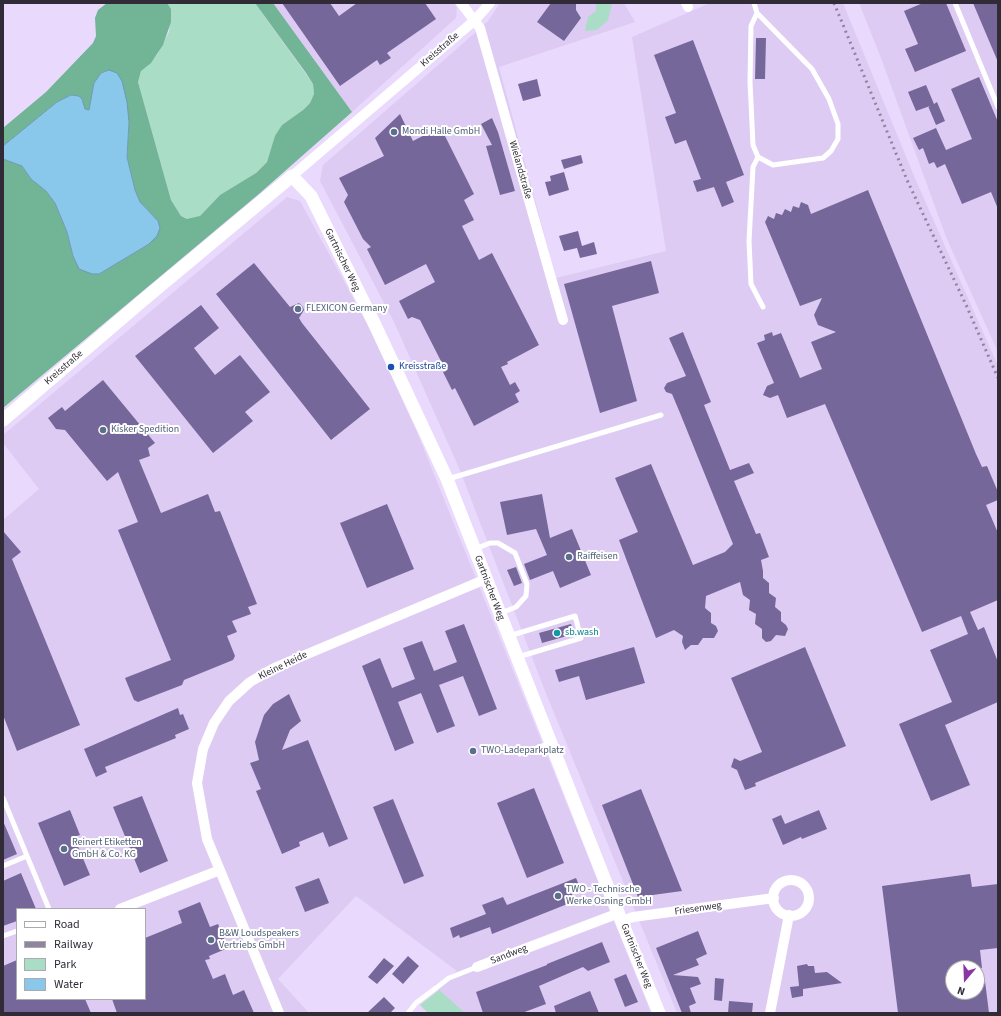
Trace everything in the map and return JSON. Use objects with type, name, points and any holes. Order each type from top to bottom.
[{"type":"street","name":"Wielandstraße","points":[[461,3],[480,28],[563,320]]},
{"type":"street","name":"Kreisstraße","points":[[3,420],[475,20],[490,3]]},
{"type":"street","name":"Gartnischer Weg","points":[[292,176],[311,196],[375,325],[447,479],[550,743],[659,1013]]},
{"type":"street","name":"Kleine Heide","points":[[280,1013],[207,839],[197,792],[197,783],[203,749],[214,723],[229,701],[250,682],[274,668],[486,579]]},
{"type":"street","points":[[123,908],[220,870]]},
{"type":"street","points":[[793,880],[804,885],[809,895],[807,906],[800,914],[789,915],[780,912],[776,908],[774,898],[777,887],[782,883],[793,880]]},
{"type":"street","name":"Friesenweg","points":[[620,917],[633,917],[774,898]]},
{"type":"street","points":[[770,1013],[789,915]]},
{"type":"street","name":"Sandweg","points":[[477,968],[620,917]]},
{"type":"lane","points":[[754,3],[757,13],[812,69],[829,99],[838,124],[838,139],[831,151],[822,158],[774,165],[758,157],[753,145],[750,82],[751,26],[757,13]]},
{"type":"lane","points":[[955,3],[998,107]]},
{"type":"lane","points":[[758,157],[753,167],[749,240],[751,284],[763,307]]},
{"type":"lane","points":[[447,479],[661,415]]},
{"type":"lane","points":[[474,549],[490,543],[498,543],[507,547],[515,554],[527,584],[526,596],[522,603],[516,607],[500,613]]},
{"type":"lane","points":[[508,636],[575,616],[581,638],[517,657]]},
{"type":"lane","points":[[520,754],[550,743]]},
{"type":"lane","points":[[3,798],[49,908]]},
{"type":"lane","points":[[3,866],[27,856]]},
{"type":"lane","points":[[3,936],[16,931]]},
{"type":"lane","name":"Sandweg","points":[[408,1013],[416,1003],[449,978],[477,968]]},
{"type":"shaded area","points":[[273,3],[454,3],[457,8],[456,18],[352,112]]},
{"type":"shaded area","points":[[500,3],[624,3],[635,22],[499,67],[556,278],[666,251],[632,37],[710,3],[843,3],[914,176],[998,366],[998,1013],[677,1013],[545,691],[459,468],[394,322],[320,181],[323,165],[488,21]]},
{"type":"shaded area","points":[[859,3],[998,3],[998,352],[946,237],[881,58]]},
{"type":"shaded area","points":[[287,197],[300,201],[367,323],[417,432],[651,1013],[428,1013],[420,1005],[439,990],[434,985],[457,971],[356,896],[278,979],[309,1013],[3,1013],[3,520],[39,489],[3,443],[3,435]]},
{"type":"green space","points":[[107,3],[167,3],[171,9],[171,22],[163,45],[151,63],[141,71],[138,82],[171,200],[181,216],[187,219],[200,216],[220,195],[256,173],[267,162],[275,136],[282,125],[303,110],[310,103],[314,94],[313,84],[306,73],[255,3],[273,3],[352,112],[260,193],[3,408],[3,159],[22,166],[31,179],[46,191],[55,203],[67,232],[73,256],[99,274],[149,244],[158,221],[140,202],[135,190],[127,157],[129,122],[109,70],[101,73],[94,83],[89,110],[85,109],[82,99],[79,96],[71,95],[57,102],[3,146],[3,128],[46,92],[93,43],[96,36],[95,18],[98,10]]},
{"type":"green space","points":[[167,3],[255,3],[313,84],[314,94],[310,103],[282,125],[267,162],[256,173],[220,195],[200,216],[194,219],[187,219],[181,216],[171,200],[138,82],[141,71],[157,55],[169,32],[171,14]]},
{"type":"green space","points":[[596,3],[612,3],[608,20],[597,30],[585,31],[588,17],[596,11]]},
{"type":"green space","points":[[439,990],[465,1013],[428,1013],[420,1005]]},
{"type":"water","points":[[109,70],[117,73],[122,81],[127,102],[129,122],[127,157],[135,190],[140,202],[158,221],[160,228],[157,236],[149,244],[99,274],[92,274],[79,269],[73,256],[67,232],[55,203],[46,191],[31,179],[22,166],[3,159],[3,146],[57,102],[71,95],[79,96],[82,99],[85,109],[89,110],[94,83],[101,73]]},
{"type":"building","points":[[282,3],[330,3],[339,16],[357,3],[425,3],[436,19],[387,53],[391,58],[380,65],[377,60],[340,86]]},
{"type":"building","points":[[551,3],[576,3],[576,10],[581,18],[564,41],[537,22]]},
{"type":"building","points":[[923,3],[946,3],[966,51],[915,72],[905,49],[918,44],[904,11]]},
{"type":"building","points":[[973,3],[998,3],[998,62]]},
{"type":"building","points":[[756,38],[766,38],[765,79],[755,79]]},
{"type":"building","points":[[693,40],[744,175],[726,182],[734,202],[722,207],[714,187],[697,192],[693,181],[701,179],[686,140],[675,144],[665,117],[676,113],[654,55]]},
{"type":"building","points":[[979,77],[998,122],[998,209],[991,192],[962,204],[945,164],[937,168],[934,162],[929,164],[923,148],[919,150],[913,138],[936,128],[946,150],[972,139],[951,89]]},
{"type":"building","points":[[537,79],[541,96],[523,101],[518,84]]},
{"type":"building","points":[[926,85],[934,104],[937,102],[945,121],[936,125],[928,107],[916,111],[908,92]]},
{"type":"building","points":[[400,114],[413,141],[442,126],[447,135],[445,136],[474,194],[464,200],[474,220],[462,226],[479,260],[492,253],[539,345],[507,362],[508,364],[501,367],[510,385],[515,382],[520,391],[515,394],[519,402],[474,426],[455,388],[452,390],[443,372],[446,371],[420,320],[412,317],[408,319],[399,301],[435,282],[426,264],[385,285],[367,249],[371,247],[363,239],[344,202],[348,195],[339,178],[384,156],[375,138]]},
{"type":"building","points":[[492,118],[498,132],[515,191],[500,195],[486,146],[492,145],[481,124]]},
{"type":"building","points":[[581,155],[583,163],[564,169],[561,160]]},
{"type":"building","points":[[564,172],[569,190],[549,196],[545,182],[551,181],[550,176]]},
{"type":"building","points":[[868,190],[976,454],[982,467],[987,466],[998,492],[998,500],[986,505],[998,533],[998,600],[970,612],[978,630],[984,627],[998,662],[998,702],[945,725],[970,785],[931,801],[899,724],[952,702],[930,650],[968,634],[961,616],[922,632],[825,404],[787,418],[778,395],[770,398],[763,395],[767,386],[774,383],[757,343],[765,340],[764,335],[772,332],[773,336],[781,333],[800,378],[822,369],[811,342],[836,332],[818,325],[814,315],[822,298],[800,306],[765,222],[768,216],[774,219],[776,213],[782,215],[785,209],[791,212],[793,206],[799,208],[801,202],[808,205],[811,214]]},
{"type":"building","points":[[578,231],[582,246],[594,242],[597,254],[580,258],[577,248],[564,251],[559,236]]},
{"type":"building","points":[[651,261],[659,293],[612,306],[637,401],[600,413],[564,284]]},
{"type":"building","points":[[254,263],[290,307],[299,303],[303,307],[304,310],[299,318],[302,323],[370,409],[331,440],[216,294]]},
{"type":"building","points":[[201,305],[219,328],[194,348],[215,375],[240,355],[270,392],[245,412],[253,421],[213,453],[135,356]]},
{"type":"building","points":[[683,332],[711,402],[704,405],[730,470],[749,463],[754,473],[734,481],[756,534],[760,533],[769,557],[761,560],[763,578],[769,583],[769,593],[776,598],[775,607],[781,612],[781,621],[788,629],[785,636],[776,635],[771,641],[766,642],[762,638],[762,629],[755,624],[756,614],[749,610],[750,600],[743,595],[740,582],[706,596],[705,608],[711,613],[711,623],[716,626],[718,631],[714,638],[703,638],[698,645],[691,645],[685,650],[682,642],[683,636],[674,630],[656,638],[619,540],[638,532],[615,478],[651,464],[693,565],[725,552],[733,544],[672,394],[666,392],[664,388],[667,383],[686,376],[669,338]]},
{"type":"building","points":[[103,380],[155,443],[148,448],[150,456],[139,460],[161,513],[208,494],[215,512],[220,511],[257,604],[248,607],[251,614],[232,621],[237,632],[227,636],[235,656],[233,660],[184,680],[182,685],[138,702],[134,700],[125,678],[171,660],[118,530],[138,522],[118,472],[107,481],[65,430],[56,429],[48,418],[62,407],[65,411]]},
{"type":"building","points":[[542,494],[550,538],[572,529],[591,575],[560,588],[553,571],[530,580],[524,564],[547,555],[536,529],[507,535],[500,502]]},
{"type":"building","points":[[387,504],[414,569],[367,588],[340,523]]},
{"type":"building","points":[[3,531],[21,552],[12,559],[80,725],[17,751],[3,715]]},
{"type":"building","points":[[516,567],[522,583],[514,586],[507,570]]},
{"type":"building","points":[[464,624],[497,709],[479,716],[463,676],[439,685],[455,726],[437,733],[421,693],[398,702],[414,743],[395,751],[362,666],[380,658],[392,688],[415,679],[403,648],[422,641],[434,671],[457,662],[445,631]]},
{"type":"building","name":"sb.wash","points":[[571,624],[574,634],[542,643],[539,633]]},
{"type":"building","points":[[634,647],[645,683],[586,700],[579,676],[559,682],[555,670]]},
{"type":"building","points":[[805,647],[846,746],[755,783],[756,786],[745,790],[737,770],[731,767],[734,758],[740,761],[762,752],[731,678]]},
{"type":"building","points":[[289,694],[301,721],[290,730],[282,750],[308,740],[348,839],[329,847],[323,832],[299,842],[300,846],[282,854],[256,791],[261,789],[250,763],[259,760],[255,742],[264,715],[273,704]]},
{"type":"building","points":[[178,708],[180,715],[183,714],[189,729],[175,735],[176,738],[105,767],[107,772],[96,777],[84,749]]},
{"type":"building","points":[[534,788],[564,863],[527,878],[497,803]]},
{"type":"building","points":[[641,789],[682,891],[638,897],[602,805]]},
{"type":"building","points":[[142,796],[168,861],[140,873],[113,807]]},
{"type":"building","points":[[393,799],[424,876],[404,884],[373,807]]},
{"type":"building","points":[[70,810],[80,835],[74,837],[90,875],[64,886],[38,823]]},
{"type":"building","points":[[819,810],[827,829],[802,839],[801,837],[783,845],[772,819],[781,815],[785,824]]},
{"type":"building","points":[[3,821],[17,854],[3,860]]},
{"type":"building","points":[[21,873],[36,908],[16,908],[16,921],[3,926],[3,881]]},
{"type":"building","points":[[970,874],[972,887],[998,884],[998,948],[980,950],[981,960],[945,960],[945,1000],[985,1000],[985,981],[989,1013],[898,1013],[882,886]]},
{"type":"building","points":[[319,878],[329,903],[305,912],[295,887]]},
{"type":"building","points":[[576,878],[581,890],[572,894],[575,901],[492,934],[490,927],[460,938],[459,935],[453,938],[450,928],[486,914],[482,905],[503,897],[507,905]]},
{"type":"building","points":[[200,902],[210,927],[218,924],[228,948],[209,956],[210,959],[205,960],[213,979],[225,974],[233,995],[244,990],[254,1013],[117,1013],[112,1000],[146,1000],[146,938],[182,923],[178,911]]},
{"type":"building","points":[[698,931],[707,954],[696,959],[699,965],[673,975],[698,977],[701,984],[690,988],[696,1003],[689,1006],[691,1013],[682,1013],[656,948]]},
{"type":"building","points":[[602,942],[610,962],[588,971],[583,967],[539,986],[546,1004],[522,1013],[483,1013],[476,992]]},
{"type":"building","points":[[408,956],[419,966],[403,984],[392,974]]},
{"type":"building","points":[[384,958],[394,966],[377,984],[368,977]]},
{"type":"building","points":[[16,960],[16,1000],[85,1000],[91,1013],[3,1013],[3,966]]},
{"type":"building","points":[[807,964],[808,966],[814,966],[815,973],[827,972],[842,983],[803,989],[803,996],[792,998],[790,987],[799,986],[797,966]]},
{"type":"building","points":[[626,974],[638,1002],[625,1007],[614,979]]},
{"type":"building","points":[[715,978],[724,979],[722,1001],[714,1000]]},
{"type":"building","points":[[590,991],[599,1013],[556,1013],[554,1006]]},
{"type":"building","points":[[384,997],[395,1008],[390,1013],[367,1013]]},
{"type":"building","points":[[729,1001],[753,1003],[752,1013],[728,1013]]},
{"type":"railway","points":[[834,3],[907,180],[967,307],[998,378]]},
{"type":"place","name":"Mondi Halle GmbH","points":[[394,132]]},
{"type":"place","name":"FLEXICON Germany","points":[[298,309]]},
{"type":"place","name":"Kreisstraße","points":[[391,367]]},
{"type":"place","name":"Kisker Spedition","points":[[103,430]]},
{"type":"place","name":"Raiffeisen","points":[[569,557]]},
{"type":"place","name":"sb.wash","points":[[557,633]]},
{"type":"place","name":"TWO-Ladeparkplatz","points":[[473,751]]},
{"type":"place","name":"Reinert Etiketten GmbH & Co. KG","points":[[64,849]]},
{"type":"place","name":"TWO - Technische Werke Osning GmbH","points":[[558,896]]},
{"type":"place","name":"B&W Loudspeakers Vertriebs GmbH","points":[[211,940]]}]
